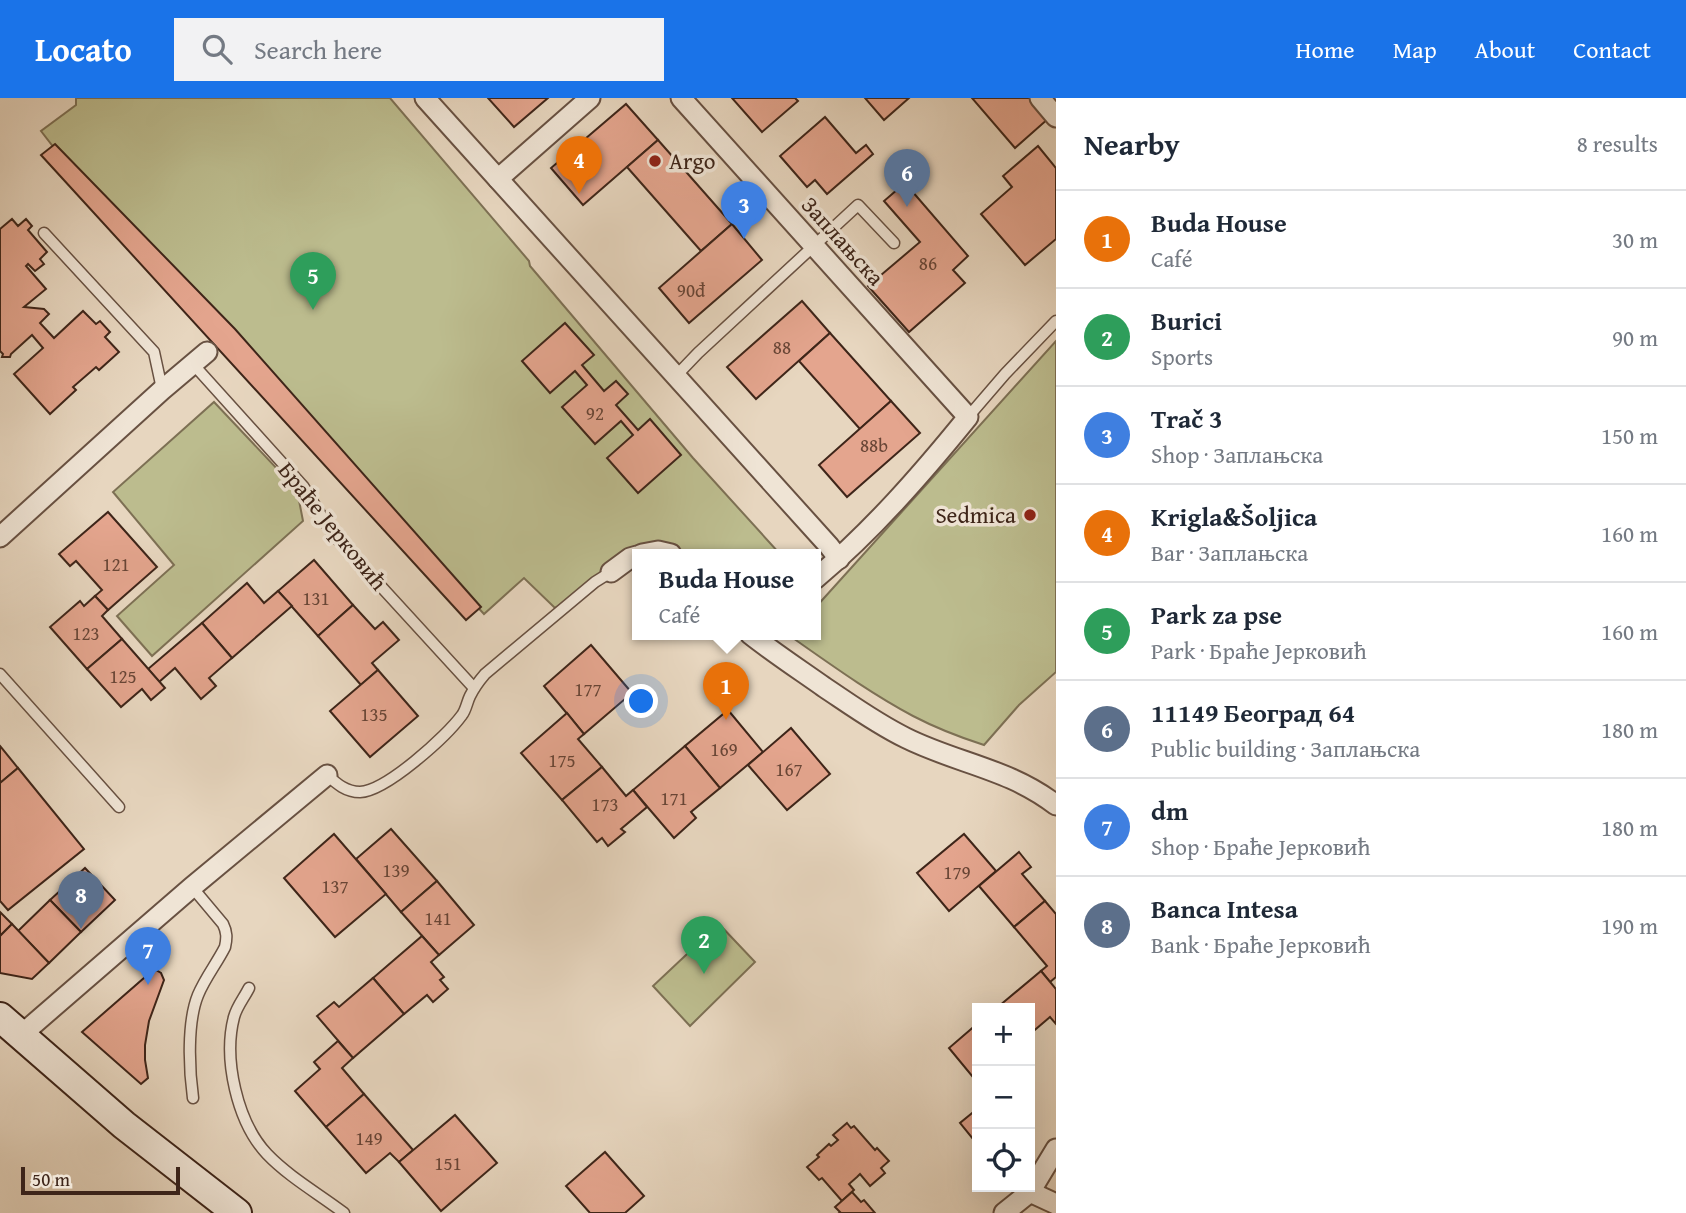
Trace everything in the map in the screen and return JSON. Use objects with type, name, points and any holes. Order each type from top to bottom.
[{"type":"main road","points":[[10,1026],[124,1125],[237,1213]]},
{"type":"street","points":[[425,98],[839,559]]},
{"type":"street","points":[[498,179],[590,98]]},
{"type":"street","name":"Заплањска","points":[[681,98],[968,417]]},
{"type":"street","points":[[1040,98],[1055,114]]},
{"type":"street","name":"Браће Јерковић","points":[[0,537],[200,358]]},
{"type":"street","points":[[821,574],[839,559],[924,471],[968,417]]},
{"type":"street","points":[[611,572],[632,557]]},
{"type":"street","points":[[611,572],[632,569]]},
{"type":"street","points":[[759,640],[876,722],[939,752],[1020,782],[1056,806]]},
{"type":"street","points":[[10,1026],[192,887],[327,775]]},
{"type":"street","points":[[1035,1184],[1056,1149]]},
{"type":"street","points":[[1030,1192],[1056,1204]]},
{"type":"street","points":[[1004,1213],[1030,1192]]},
{"type":"street","points":[[1030,1192],[1043,1213]]},
{"type":"lane","points":[[676,376],[858,205],[894,243]]},
{"type":"lane","points":[[44,233],[154,352],[163,390]]},
{"type":"lane","points":[[968,417],[1056,321]]},
{"type":"lane","name":"Браће Јерковић","points":[[200,358],[303,486],[332,533],[474,688]]},
{"type":"lane","points":[[327,775],[341,787],[360,792],[380,787],[451,728],[464,712],[474,688],[485,674],[595,582],[611,572]]},
{"type":"lane","points":[[0,674],[119,807]]},
{"type":"lane","points":[[192,887],[223,924],[227,940],[198,995],[194,1013],[190,1047],[193,1098]]},
{"type":"lane","points":[[249,988],[234,1017],[232,1035],[233,1074],[244,1118],[268,1154],[344,1213]]},
{"type":"green space","points":[[76,98],[390,98],[693,458],[775,549],[632,549],[632,566],[611,572],[555,608],[524,578],[484,614],[55,149],[41,131],[76,105]]},
{"type":"green space","points":[[1056,341],[1056,672],[1019,705],[984,745],[913,716],[850,678],[796,640],[821,640],[821,601]]},
{"type":"green space","points":[[214,402],[297,490],[303,521],[152,656],[117,616],[174,565],[113,492]]},
{"type":"green space","points":[[719,924],[755,962],[690,1026],[653,986]]},
{"type":"building","points":[[488,98],[548,98],[514,127]]},
{"type":"building","points":[[732,98],[795,98],[798,101],[762,132]]},
{"type":"building","points":[[865,98],[909,98],[884,120]]},
{"type":"building","points":[[972,98],[1032,98],[1049,118],[1015,148]]},
{"type":"building","points":[[626,104],[658,140],[583,205],[551,168]]},
{"type":"building","points":[[825,117],[856,153],[866,145],[873,154],[827,194],[815,180],[807,187],[780,156]]},
{"type":"building","points":[[658,140],[732,224],[701,251],[627,167]]},
{"type":"building","points":[[55,144],[235,329],[481,607],[466,620],[41,155]]},
{"type":"building","points":[[1038,146],[1056,168],[1056,239],[1025,265],[981,214],[1012,187],[1003,176]]},
{"type":"building","points":[[905,183],[968,256],[953,270],[965,283],[909,332],[868,286],[920,242],[884,201]]},
{"type":"building","points":[[12,219],[18,226],[26,219],[32,226],[28,230],[47,252],[40,259],[44,264],[35,271],[28,264],[26,266],[46,289],[24,307],[44,309],[49,314],[40,323],[54,338],[83,311],[96,324],[100,321],[110,332],[105,337],[119,352],[99,370],[96,367],[73,387],[76,390],[50,414],[14,374],[43,348],[32,335],[10,357],[2,357],[0,351],[0,229]]},
{"type":"building","points":[[732,224],[762,260],[689,323],[659,288]]},
{"type":"building","points":[[802,301],[830,333],[756,399],[727,367]]},
{"type":"building","points":[[565,323],[594,355],[582,365],[604,391],[616,381],[628,394],[616,405],[638,430],[650,419],[681,455],[638,493],[607,458],[633,435],[621,421],[595,444],[562,407],[587,385],[575,371],[550,393],[522,361]]},
{"type":"building","points":[[830,333],[891,401],[860,429],[799,361]]},
{"type":"building","points":[[891,401],[920,433],[847,497],[819,465]]},
{"type":"building","points":[[108,512],[157,567],[108,610],[95,596],[102,590],[76,561],[70,566],[59,554]]},
{"type":"building","points":[[314,560],[353,605],[318,636],[278,591]]},
{"type":"building","points":[[247,583],[264,603],[278,591],[292,606],[232,658],[202,623]]},
{"type":"building","points":[[95,596],[108,610],[102,616],[122,639],[87,669],[50,627],[80,601],[84,606]]},
{"type":"building","points":[[353,605],[375,629],[383,622],[399,640],[372,663],[378,670],[361,685],[318,636]]},
{"type":"building","points":[[202,623],[232,658],[209,678],[216,686],[201,699],[175,668],[159,682],[148,669]]},
{"type":"building","points":[[122,639],[165,688],[151,700],[142,689],[121,707],[87,669]]},
{"type":"building","points":[[591,645],[632,693],[584,734],[544,686]]},
{"type":"building","points":[[378,670],[418,716],[370,757],[330,711]]},
{"type":"building","points":[[728,710],[763,752],[720,788],[685,746]]},
{"type":"building","points":[[567,713],[584,734],[578,739],[602,767],[562,800],[521,753]]},
{"type":"building","points":[[791,728],[830,774],[787,810],[748,765]]},
{"type":"building","points":[[0,746],[18,768],[0,783]]},
{"type":"building","points":[[685,746],[720,788],[691,812],[696,818],[674,838],[633,790]]},
{"type":"building","points":[[602,767],[626,796],[633,790],[647,807],[621,829],[625,832],[608,846],[602,838],[597,842],[562,800]]},
{"type":"building","points":[[18,768],[84,849],[8,910],[0,901],[0,783]]},
{"type":"building","points":[[391,829],[437,881],[401,912],[356,859]]},
{"type":"building","points":[[334,834],[386,894],[335,937],[284,878]]},
{"type":"building","points":[[964,834],[996,871],[949,911],[917,873]]},
{"type":"building","points":[[1019,852],[1031,867],[1022,874],[1045,901],[1014,927],[979,886]]},
{"type":"building","points":[[85,868],[115,900],[81,932],[50,900]]},
{"type":"building","points":[[437,881],[474,925],[439,955],[401,912]]},
{"type":"building","points":[[50,900],[81,932],[49,963],[18,931]]},
{"type":"building","points":[[1045,901],[1056,914],[1056,977],[1050,982],[1041,971],[1047,966],[1014,927]]},
{"type":"building","points":[[0,912],[12,924],[0,936]]},
{"type":"building","points":[[12,924],[49,963],[32,979],[0,973],[0,936]]},
{"type":"building","points":[[422,936],[439,955],[431,962],[444,977],[440,980],[448,989],[433,1002],[427,995],[404,1014],[373,978]]},
{"type":"building","points":[[156,970],[164,980],[149,1021],[145,1045],[148,1078],[141,1084],[82,1032]]},
{"type":"building","points":[[1041,971],[1056,989],[1056,1024],[1050,1017],[1035,1030],[1035,1003],[1003,1003]]},
{"type":"building","points":[[373,978],[404,1014],[353,1058],[317,1016],[334,1002],[339,1007]]},
{"type":"building","points":[[972,1028],[972,1076],[949,1048]]},
{"type":"building","points":[[338,1041],[353,1058],[342,1068],[364,1094],[326,1127],[295,1091],[320,1069],[314,1062]]},
{"type":"building","points":[[364,1094],[413,1150],[399,1162],[390,1153],[366,1173],[326,1127]]},
{"type":"building","points":[[972,1113],[972,1138],[960,1123]]},
{"type":"building","points":[[455,1115],[497,1163],[441,1211],[399,1162]]},
{"type":"building","points":[[847,1123],[851,1128],[854,1126],[875,1150],[877,1148],[889,1161],[881,1168],[885,1173],[870,1186],[860,1174],[849,1184],[854,1190],[842,1201],[822,1178],[819,1180],[807,1167],[829,1144],[831,1146],[838,1140],[833,1135]]},
{"type":"building","points":[[605,1152],[644,1196],[625,1213],[590,1213],[566,1186]]},
{"type":"building","points":[[852,1192],[861,1202],[864,1200],[875,1213],[839,1213],[835,1207]]},
{"type":"place","name":"Argo","points":[[655,161]]},
{"type":"place","name":"Krigla&Šoljica","points":[[579,194]]},
{"type":"place","name":"11149 Београд 64","points":[[907,207]]},
{"type":"place","name":"Trač 3","points":[[744,239]]},
{"type":"place","name":"Park za pse","points":[[313,310]]},
{"type":"place","name":"Sedmica","points":[[1030,515]]},
{"type":"place","name":"Buda House","points":[[726,720]]},
{"type":"place","name":"Banca Intesa","points":[[81,929]]},
{"type":"place","name":"Burici","points":[[704,974]]},
{"type":"place","name":"dm","points":[[148,985]]}]
